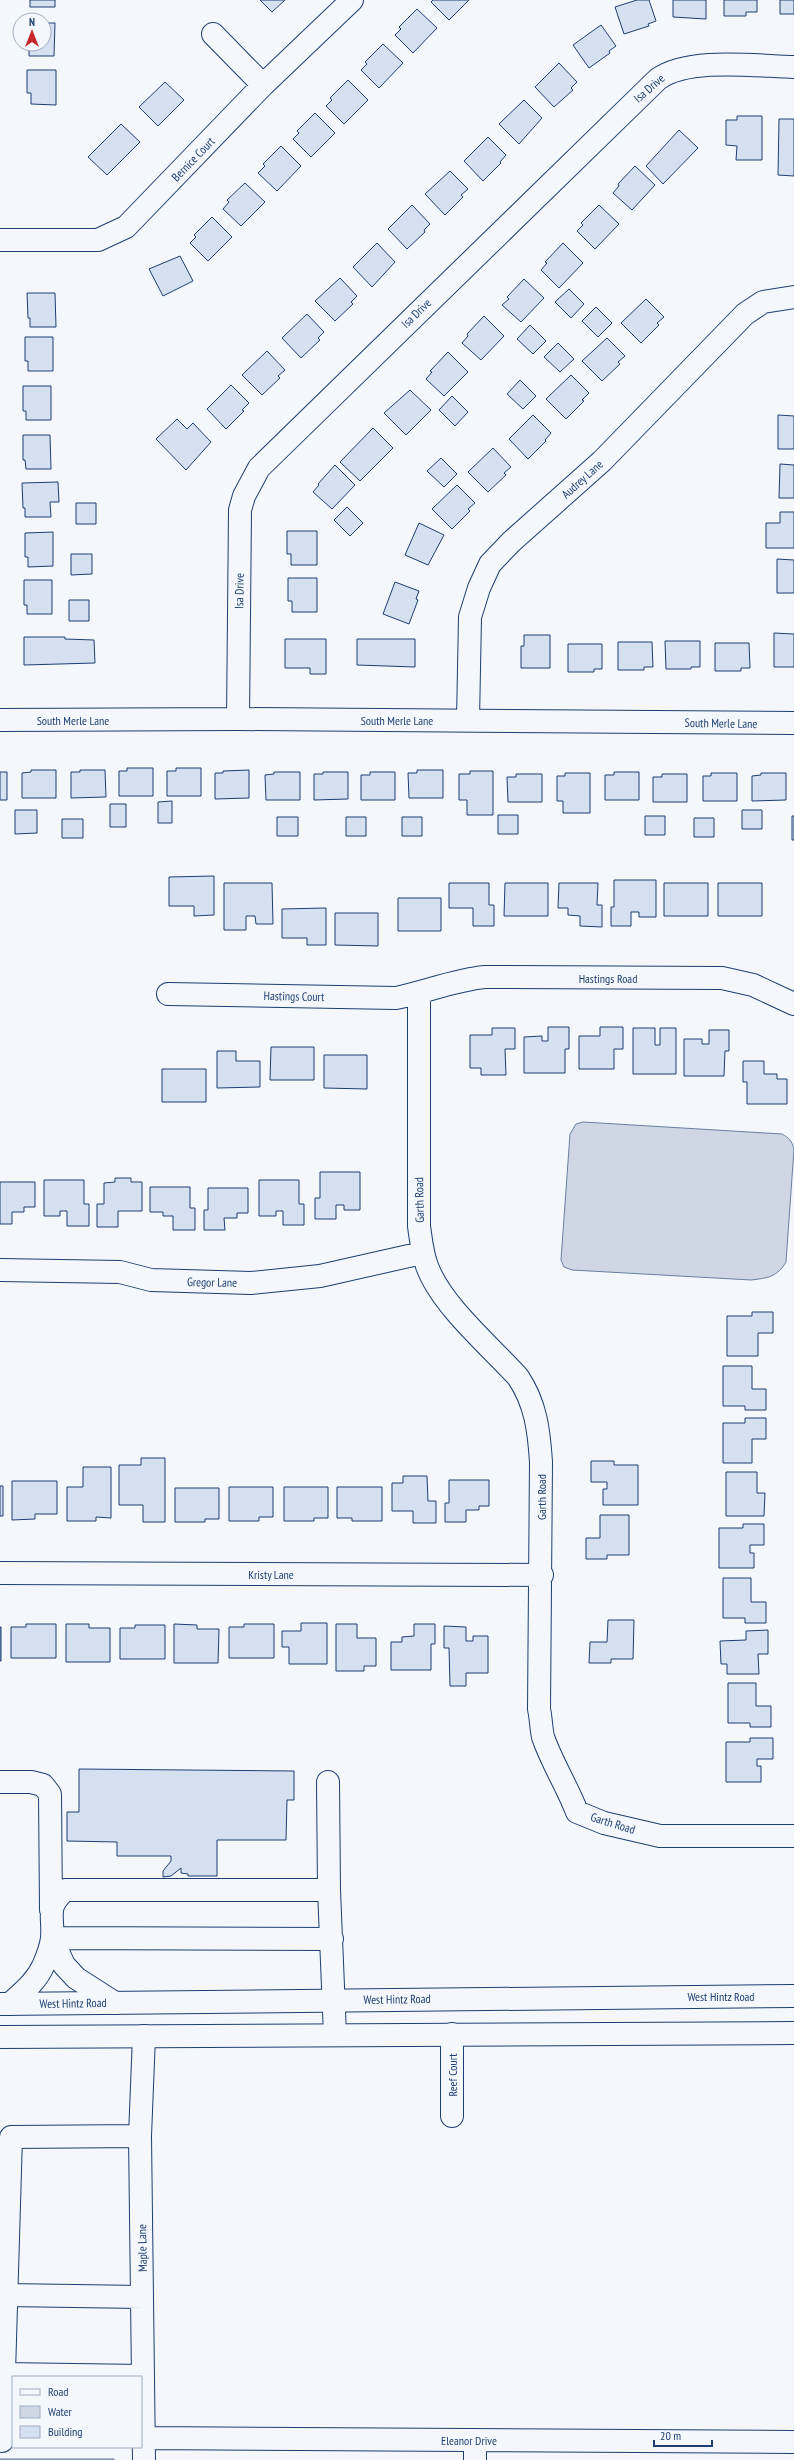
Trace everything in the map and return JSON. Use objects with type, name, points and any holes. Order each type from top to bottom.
[{"type":"street","name":"Bernice Court","points":[[0,240],[98,240],[126,227],[263,86],[352,0]]},
{"type":"street","points":[[213,34],[263,86]]},
{"type":"street","name":"Isa Drive","points":[[238,719],[240,510],[244,496],[259,468],[658,79],[666,73],[688,66],[794,67]]},
{"type":"street","name":"Audrey Lane","points":[[468,720],[470,617],[479,588],[490,564],[511,542],[602,461],[745,314],[763,302],[794,297]]},
{"type":"street","name":"South Merle Lane","points":[[0,720],[238,719],[794,723]]},
{"type":"street","name":"Hastings Road","points":[[419,994],[459,980],[485,977],[722,978],[753,985],[794,1004]]},
{"type":"street","name":"Hastings Court","points":[[168,994],[396,998],[419,994]]},
{"type":"street","name":"Garth Road","points":[[419,994],[419,1218],[422,1253],[439,1290],[518,1377],[534,1406],[541,1462],[542,1574],[539,1709],[543,1735],[577,1812],[604,1823],[660,1836],[794,1836]]},
{"type":"street","name":"Gregor Lane","points":[[0,1270],[120,1272],[151,1280],[251,1283],[320,1276],[422,1253]]},
{"type":"street","name":"Kristy Lane","points":[[0,1573],[542,1574]]},
{"type":"street","points":[[0,1782],[43,1785],[50,1794],[52,1938],[44,1964],[37,1978],[5,2004]]},
{"type":"street","points":[[328,1782],[329,1890],[335,2035]]},
{"type":"street","points":[[51,1910],[56,1898],[65,1890],[329,1890]]},
{"type":"street","points":[[52,1938],[332,1939]]},
{"type":"street","points":[[52,1938],[64,1965],[76,1978],[115,2003]]},
{"type":"street","name":"West Hintz Road","points":[[5,2004],[794,1996]]},
{"type":"street","points":[[0,2037],[794,2033]]},
{"type":"street","name":"Reef Court","points":[[452,2034],[452,2116]]},
{"type":"street","name":"Maple Lane","points":[[144,2036],[140,2136],[144,2460]]},
{"type":"street","points":[[2,2441],[11,2136],[140,2136]]},
{"type":"street","points":[[6,2295],[142,2297]]},
{"type":"street","points":[[4,2374],[144,2376]]},
{"type":"street","name":"Eleanor Drive","points":[[144,2438],[475,2450],[794,2442]]},
{"type":"shaded area","points":[[114,2459],[114,2460],[0,2460]]},
{"type":"water","points":[[583,1122],[782,1134],[787,1137],[794,1149],[786,1262],[783,1267],[772,1276],[751,1280],[572,1270],[564,1267],[561,1260],[570,1134],[576,1124]]},
{"type":"building","points":[[30,0],[55,0],[55,7],[30,7]]},
{"type":"building","points":[[260,0],[285,0],[272,12]]},
{"type":"building","points":[[433,0],[469,0],[449,20],[431,2]]},
{"type":"building","points":[[637,0],[649,0],[656,21],[648,24],[649,26],[624,34],[615,7]]},
{"type":"building","points":[[673,0],[706,0],[706,19],[673,17]]},
{"type":"building","points":[[724,0],[757,0],[757,12],[746,12],[746,16],[724,16]]},
{"type":"building","points":[[780,0],[794,0],[794,14],[780,14]]},
{"type":"building","points":[[417,9],[437,28],[413,53],[395,35],[401,29],[399,27]]},
{"type":"building","points":[[52,23],[55,23],[54,56],[29,56],[29,52],[52,52]]},
{"type":"building","points":[[601,25],[616,46],[609,51],[610,53],[589,68],[573,45]]},
{"type":"building","points":[[383,44],[403,63],[379,88],[361,70],[367,64],[365,62]]},
{"type":"building","points":[[559,63],[577,82],[571,88],[573,90],[554,107],[535,87]]},
{"type":"building","points":[[27,70],[56,70],[56,105],[31,104],[31,93],[27,93]]},
{"type":"building","points":[[348,80],[368,100],[344,124],[326,106],[332,100],[330,98]]},
{"type":"building","points":[[165,82],[184,100],[158,126],[139,107]]},
{"type":"building","points":[[524,100],[542,118],[519,144],[499,124]]},
{"type":"building","points":[[315,113],[335,133],[311,157],[293,139],[299,133],[297,131]]},
{"type":"building","points":[[737,116],[762,116],[762,160],[736,160],[737,146],[726,145],[726,120],[737,120]]},
{"type":"building","points":[[779,119],[794,119],[794,176],[778,175]]},
{"type":"building","points":[[121,124],[140,142],[107,175],[88,157]]},
{"type":"building","points":[[679,130],[698,148],[663,184],[646,166]]},
{"type":"building","points":[[488,137],[506,155],[500,162],[501,163],[483,181],[464,161]]},
{"type":"building","points":[[281,146],[301,166],[277,191],[258,173],[265,166],[263,164]]},
{"type":"building","points":[[635,166],[655,185],[632,210],[613,193],[619,186],[618,184]]},
{"type":"building","points":[[450,171],[468,189],[461,195],[463,197],[445,215],[425,194]]},
{"type":"building","points":[[245,183],[265,202],[241,226],[223,209],[229,202],[227,200]]},
{"type":"building","points":[[412,205],[430,224],[424,230],[425,232],[407,249],[388,229]]},
{"type":"building","points":[[599,205],[619,224],[595,249],[577,231],[583,225],[581,223]]},
{"type":"building","points":[[212,217],[232,237],[208,261],[190,243],[196,237],[194,235]]},
{"type":"building","points":[[377,243],[395,262],[372,287],[353,267]]},
{"type":"building","points":[[563,243],[583,263],[559,288],[541,270],[547,263],[545,262]]},
{"type":"building","points":[[180,256],[193,281],[163,296],[149,269]]},
{"type":"building","points":[[340,278],[357,296],[351,302],[353,304],[335,321],[315,301]]},
{"type":"building","points":[[524,279],[544,298],[521,322],[502,305],[509,299],[507,297]]},
{"type":"building","points":[[569,289],[584,304],[571,318],[555,302]]},
{"type":"building","points":[[27,293],[55,293],[56,327],[30,327],[30,318],[28,318]]},
{"type":"building","points":[[646,299],[664,317],[657,323],[659,325],[641,343],[621,323]]},
{"type":"building","points":[[596,307],[612,323],[598,337],[582,321]]},
{"type":"building","points":[[307,314],[324,332],[318,338],[320,340],[301,358],[282,338]]},
{"type":"building","points":[[484,316],[504,336],[481,360],[462,343],[468,336],[467,334]]},
{"type":"building","points":[[530,325],[546,341],[533,354],[517,339]]},
{"type":"building","points":[[25,337],[53,337],[53,371],[28,371],[28,361],[25,361]]},
{"type":"building","points":[[607,338],[625,356],[618,362],[620,364],[602,381],[582,361]]},
{"type":"building","points":[[558,343],[574,359],[560,372],[544,357]]},
{"type":"building","points":[[267,351],[285,370],[278,376],[280,378],[262,395],[242,375]]},
{"type":"building","points":[[448,352],[468,372],[444,396],[426,379],[432,372],[430,371]]},
{"type":"building","points":[[571,375],[589,393],[582,400],[584,401],[566,419],[546,399]]},
{"type":"building","points":[[520,380],[536,396],[523,409],[507,394]]},
{"type":"building","points":[[231,385],[249,403],[242,410],[244,411],[226,429],[207,409]]},
{"type":"building","points":[[23,386],[51,386],[51,420],[26,420],[26,411],[23,411]]},
{"type":"building","points":[[410,390],[431,410],[406,435],[384,413]]},
{"type":"building","points":[[452,396],[468,412],[455,426],[439,410]]},
{"type":"building","points":[[533,415],[551,433],[545,440],[546,441],[528,459],[509,439]]},
{"type":"building","points":[[778,415],[794,416],[794,449],[778,449]]},
{"type":"building","points":[[177,419],[187,429],[193,423],[211,442],[186,470],[156,439]]},
{"type":"building","points":[[373,428],[393,448],[360,481],[340,462]]},
{"type":"building","points":[[23,435],[50,435],[51,469],[26,469],[25,460],[23,460]]},
{"type":"building","points":[[493,448],[511,467],[504,473],[506,475],[488,492],[468,472]]},
{"type":"building","points":[[441,458],[457,474],[444,487],[427,471]]},
{"type":"building","points":[[780,464],[794,465],[794,498],[779,498]]},
{"type":"building","points":[[335,465],[355,485],[332,509],[313,492]]},
{"type":"building","points":[[58,482],[59,502],[50,502],[51,517],[25,517],[25,508],[23,508],[22,483]]},
{"type":"building","points":[[457,485],[475,503],[468,509],[470,511],[452,529],[432,509]]},
{"type":"building","points":[[76,503],[96,503],[96,524],[76,524]]},
{"type":"building","points":[[347,507],[363,523],[350,536],[334,520]]},
{"type":"building","points":[[780,512],[794,512],[794,548],[766,548],[766,523],[780,523]]},
{"type":"building","points":[[419,523],[444,535],[428,565],[405,555]]},
{"type":"building","points":[[287,531],[317,531],[317,565],[291,565],[291,554],[287,554]]},
{"type":"building","points":[[53,532],[53,566],[28,567],[28,557],[25,557],[25,533]]},
{"type":"building","points":[[71,554],[92,554],[92,574],[71,575]]},
{"type":"building","points":[[777,559],[794,560],[794,593],[777,593]]},
{"type":"building","points":[[288,578],[317,578],[317,612],[292,612],[292,601],[288,601]]},
{"type":"building","points":[[24,580],[52,580],[52,614],[27,614],[27,605],[24,605]]},
{"type":"building","points":[[395,582],[419,591],[416,599],[418,600],[409,624],[383,614]]},
{"type":"building","points":[[69,600],[89,600],[89,621],[69,621]]},
{"type":"building","points":[[774,633],[794,634],[794,667],[774,667]]},
{"type":"building","points":[[524,635],[550,635],[550,668],[521,668],[521,646],[524,646]]},
{"type":"building","points":[[24,637],[65,637],[65,639],[94,640],[95,663],[24,665]]},
{"type":"building","points":[[285,639],[326,639],[326,674],[310,674],[310,668],[285,668]]},
{"type":"building","points":[[357,639],[415,639],[415,667],[357,665]]},
{"type":"building","points":[[665,641],[700,641],[700,667],[691,667],[691,669],[666,669]]},
{"type":"building","points":[[618,642],[652,642],[653,667],[644,667],[644,670],[618,670]]},
{"type":"building","points":[[715,643],[749,643],[750,668],[741,668],[741,671],[715,671]]},
{"type":"building","points":[[568,644],[602,644],[602,669],[594,669],[594,672],[568,672]]},
{"type":"building","points":[[127,768],[153,768],[153,796],[119,796],[119,771],[127,771]]},
{"type":"building","points":[[176,768],[201,768],[201,796],[167,796],[167,771],[176,771]]},
{"type":"building","points":[[31,770],[56,770],[56,798],[22,798],[22,773],[31,772]]},
{"type":"building","points":[[80,770],[105,770],[106,797],[71,798],[71,772],[80,772]]},
{"type":"building","points":[[249,770],[249,798],[215,799],[215,773],[223,773],[223,771]]},
{"type":"building","points":[[417,770],[443,770],[443,798],[409,798],[408,773],[417,773]]},
{"type":"building","points":[[470,771],[493,771],[493,815],[467,815],[467,800],[459,800],[459,774],[470,774]]},
{"type":"building","points":[[0,772],[7,772],[7,800],[0,800]]},
{"type":"building","points":[[274,772],[300,772],[300,800],[266,800],[265,775],[274,774]]},
{"type":"building","points":[[323,772],[348,772],[348,799],[314,800],[314,774],[323,774]]},
{"type":"building","points":[[370,772],[395,772],[395,800],[361,800],[361,775],[370,775]]},
{"type":"building","points":[[614,772],[639,772],[639,800],[605,800],[605,775],[614,775]]},
{"type":"building","points":[[565,773],[590,773],[590,813],[563,813],[563,801],[557,801],[557,776],[565,776]]},
{"type":"building","points":[[711,773],[737,773],[737,801],[703,801],[703,776],[711,776]]},
{"type":"building","points":[[761,773],[786,773],[786,800],[752,801],[752,776],[761,775]]},
{"type":"building","points":[[516,774],[542,774],[542,802],[508,802],[507,777],[516,777]]},
{"type":"building","points":[[662,774],[687,774],[687,802],[653,802],[653,777],[662,777]]},
{"type":"building","points":[[172,801],[172,823],[158,823],[158,802]]},
{"type":"building","points":[[110,804],[126,804],[126,827],[110,827]]},
{"type":"building","points":[[15,810],[37,810],[37,833],[15,834]]},
{"type":"building","points":[[742,810],[762,810],[762,829],[742,829]]},
{"type":"building","points":[[498,815],[518,815],[518,834],[498,834]]},
{"type":"building","points":[[645,816],[665,816],[665,835],[645,835]]},
{"type":"building","points":[[792,816],[794,816],[794,840],[792,840]]},
{"type":"building","points":[[277,817],[298,817],[298,836],[277,836]]},
{"type":"building","points":[[346,817],[366,817],[366,836],[346,836]]},
{"type":"building","points":[[402,817],[422,817],[422,836],[402,836]]},
{"type":"building","points":[[694,818],[714,818],[714,837],[694,837]]},
{"type":"building","points":[[62,819],[83,819],[83,838],[62,838]]},
{"type":"building","points":[[214,876],[214,915],[194,916],[194,906],[169,906],[169,877]]},
{"type":"building","points":[[614,880],[656,880],[656,917],[639,917],[639,912],[631,912],[631,926],[611,926],[611,907],[614,907]]},
{"type":"building","points":[[224,883],[272,883],[273,924],[256,924],[255,916],[246,916],[246,930],[224,930]]},
{"type":"building","points":[[449,883],[489,883],[489,905],[494,905],[494,926],[473,926],[473,908],[449,908]]},
{"type":"building","points":[[505,883],[548,883],[548,916],[504,916]]},
{"type":"building","points":[[559,883],[598,883],[597,905],[602,905],[602,927],[580,926],[580,916],[568,915],[568,908],[558,908]]},
{"type":"building","points":[[664,883],[708,883],[708,916],[664,916]]},
{"type":"building","points":[[718,883],[762,883],[762,916],[718,916]]},
{"type":"building","points":[[398,898],[441,898],[441,931],[398,931]]},
{"type":"building","points":[[326,908],[326,945],[307,945],[307,938],[282,938],[282,909]]},
{"type":"building","points":[[335,913],[378,913],[378,946],[335,945]]},
{"type":"building","points":[[548,1027],[569,1027],[569,1049],[565,1049],[565,1073],[524,1073],[524,1037],[542,1036],[542,1041],[548,1041]]},
{"type":"building","points":[[600,1027],[623,1027],[623,1049],[614,1049],[614,1069],[579,1069],[579,1036],[600,1036]]},
{"type":"building","points":[[492,1028],[515,1028],[515,1049],[505,1049],[506,1075],[481,1075],[481,1068],[470,1068],[470,1035],[492,1035]]},
{"type":"building","points":[[633,1028],[655,1028],[655,1045],[660,1045],[660,1028],[676,1028],[676,1074],[633,1074]]},
{"type":"building","points":[[709,1030],[729,1030],[729,1051],[725,1051],[724,1076],[684,1076],[684,1039],[702,1039],[702,1044],[709,1044]]},
{"type":"building","points":[[271,1047],[314,1047],[314,1080],[270,1080]]},
{"type":"building","points":[[217,1051],[236,1051],[236,1061],[260,1061],[260,1087],[217,1088]]},
{"type":"building","points":[[324,1055],[367,1055],[367,1089],[324,1088]]},
{"type":"building","points":[[743,1061],[764,1061],[764,1074],[777,1074],[777,1079],[787,1079],[787,1104],[747,1104],[747,1082],[743,1082]]},
{"type":"building","points":[[162,1069],[206,1069],[206,1102],[162,1102]]},
{"type":"building","points":[[320,1172],[360,1172],[360,1210],[344,1210],[344,1205],[336,1205],[336,1219],[315,1219],[315,1198],[320,1198]]},
{"type":"building","points":[[115,1178],[131,1178],[131,1182],[142,1182],[142,1211],[118,1211],[118,1227],[97,1227],[97,1204],[104,1204],[104,1183],[115,1182]]},
{"type":"building","points":[[44,1180],[84,1180],[84,1204],[89,1204],[89,1226],[67,1226],[67,1211],[60,1211],[60,1216],[44,1216]]},
{"type":"building","points":[[259,1180],[299,1180],[299,1204],[304,1204],[304,1225],[283,1225],[283,1211],[276,1211],[276,1216],[259,1216]]},
{"type":"building","points":[[0,1182],[35,1182],[35,1207],[24,1207],[24,1212],[12,1212],[12,1224],[0,1224]]},
{"type":"building","points":[[150,1187],[190,1187],[190,1208],[195,1208],[195,1230],[173,1230],[173,1216],[163,1216],[163,1212],[150,1212]]},
{"type":"building","points":[[208,1188],[248,1188],[248,1213],[237,1213],[237,1218],[224,1218],[225,1230],[204,1230],[204,1210],[208,1210]]},
{"type":"building","points":[[752,1312],[773,1312],[773,1333],[758,1333],[758,1356],[727,1356],[727,1316],[752,1316]]},
{"type":"building","points":[[723,1366],[752,1366],[752,1389],[766,1389],[766,1410],[745,1410],[745,1406],[723,1406]]},
{"type":"building","points":[[745,1418],[766,1418],[766,1439],[752,1439],[752,1463],[723,1463],[723,1423],[745,1423]]},
{"type":"building","points":[[141,1458],[165,1458],[165,1522],[143,1522],[143,1505],[119,1505],[119,1465],[141,1465]]},
{"type":"building","points":[[591,1461],[614,1461],[614,1465],[638,1465],[638,1505],[603,1505],[603,1489],[607,1489],[607,1482],[591,1482]]},
{"type":"building","points":[[83,1467],[111,1467],[111,1518],[96,1517],[96,1521],[67,1521],[67,1487],[83,1487]]},
{"type":"building","points":[[726,1472],[757,1472],[757,1493],[765,1493],[764,1516],[726,1516]]},
{"type":"building","points":[[403,1476],[427,1476],[428,1501],[436,1501],[436,1523],[413,1523],[413,1511],[392,1511],[392,1483],[403,1483]]},
{"type":"building","points":[[449,1480],[489,1480],[489,1506],[479,1506],[479,1510],[466,1510],[466,1522],[445,1522],[445,1503],[449,1503]]},
{"type":"building","points":[[12,1481],[57,1481],[57,1514],[35,1514],[35,1519],[12,1520]]},
{"type":"building","points":[[0,1486],[3,1486],[3,1516],[0,1516]]},
{"type":"building","points":[[229,1487],[273,1487],[273,1517],[259,1517],[259,1521],[229,1521]]},
{"type":"building","points":[[284,1487],[328,1487],[328,1518],[314,1518],[314,1521],[284,1521]]},
{"type":"building","points":[[337,1487],[382,1487],[382,1521],[352,1521],[352,1518],[337,1518]]},
{"type":"building","points":[[175,1488],[219,1488],[219,1519],[205,1519],[205,1522],[175,1522]]},
{"type":"building","points":[[600,1515],[629,1515],[629,1555],[607,1555],[607,1559],[586,1559],[586,1538],[600,1538]]},
{"type":"building","points":[[743,1524],[764,1524],[764,1545],[750,1545],[750,1553],[754,1553],[754,1568],[719,1568],[719,1528],[743,1528]]},
{"type":"building","points":[[723,1578],[751,1578],[751,1602],[766,1602],[766,1623],[745,1623],[745,1618],[723,1618]]},
{"type":"building","points":[[608,1620],[634,1620],[633,1659],[611,1659],[611,1663],[589,1663],[590,1642],[607,1642]]},
{"type":"building","points":[[301,1623],[327,1623],[327,1664],[289,1664],[289,1647],[282,1647],[282,1631],[301,1631]]},
{"type":"building","points":[[26,1624],[56,1624],[56,1658],[11,1658],[11,1627],[26,1627]]},
{"type":"building","points":[[66,1624],[89,1624],[89,1628],[110,1628],[110,1662],[66,1662]]},
{"type":"building","points":[[174,1624],[197,1625],[197,1629],[219,1629],[218,1663],[174,1663]]},
{"type":"building","points":[[244,1624],[274,1624],[274,1658],[229,1658],[229,1627],[244,1627]]},
{"type":"building","points":[[336,1624],[357,1624],[357,1638],[376,1638],[376,1666],[364,1666],[364,1671],[336,1671]]},
{"type":"building","points":[[414,1624],[435,1624],[435,1644],[431,1644],[431,1670],[391,1670],[391,1642],[402,1642],[402,1637],[414,1636]]},
{"type":"building","points":[[135,1625],[165,1625],[165,1659],[120,1659],[120,1628],[135,1628]]},
{"type":"building","points":[[444,1626],[466,1627],[466,1641],[473,1641],[473,1636],[488,1636],[488,1673],[466,1673],[466,1686],[450,1686],[449,1648],[444,1648]]},
{"type":"building","points":[[1,1627],[1,1661],[0,1661]]},
{"type":"building","points":[[768,1630],[768,1654],[758,1654],[759,1674],[727,1674],[727,1664],[721,1664],[720,1641],[746,1640],[746,1631]]},
{"type":"building","points":[[728,1683],[756,1683],[756,1706],[771,1706],[771,1727],[750,1727],[750,1723],[728,1723]]},
{"type":"building","points":[[750,1738],[773,1738],[773,1759],[757,1759],[757,1766],[761,1766],[761,1782],[726,1782],[726,1742],[750,1742]]},
{"type":"building","points":[[79,1769],[294,1771],[294,1800],[287,1800],[286,1840],[217,1840],[217,1876],[188,1876],[188,1874],[181,1873],[181,1868],[171,1876],[163,1877],[163,1871],[171,1861],[171,1856],[117,1856],[117,1842],[67,1841],[67,1812],[79,1812]]}]
